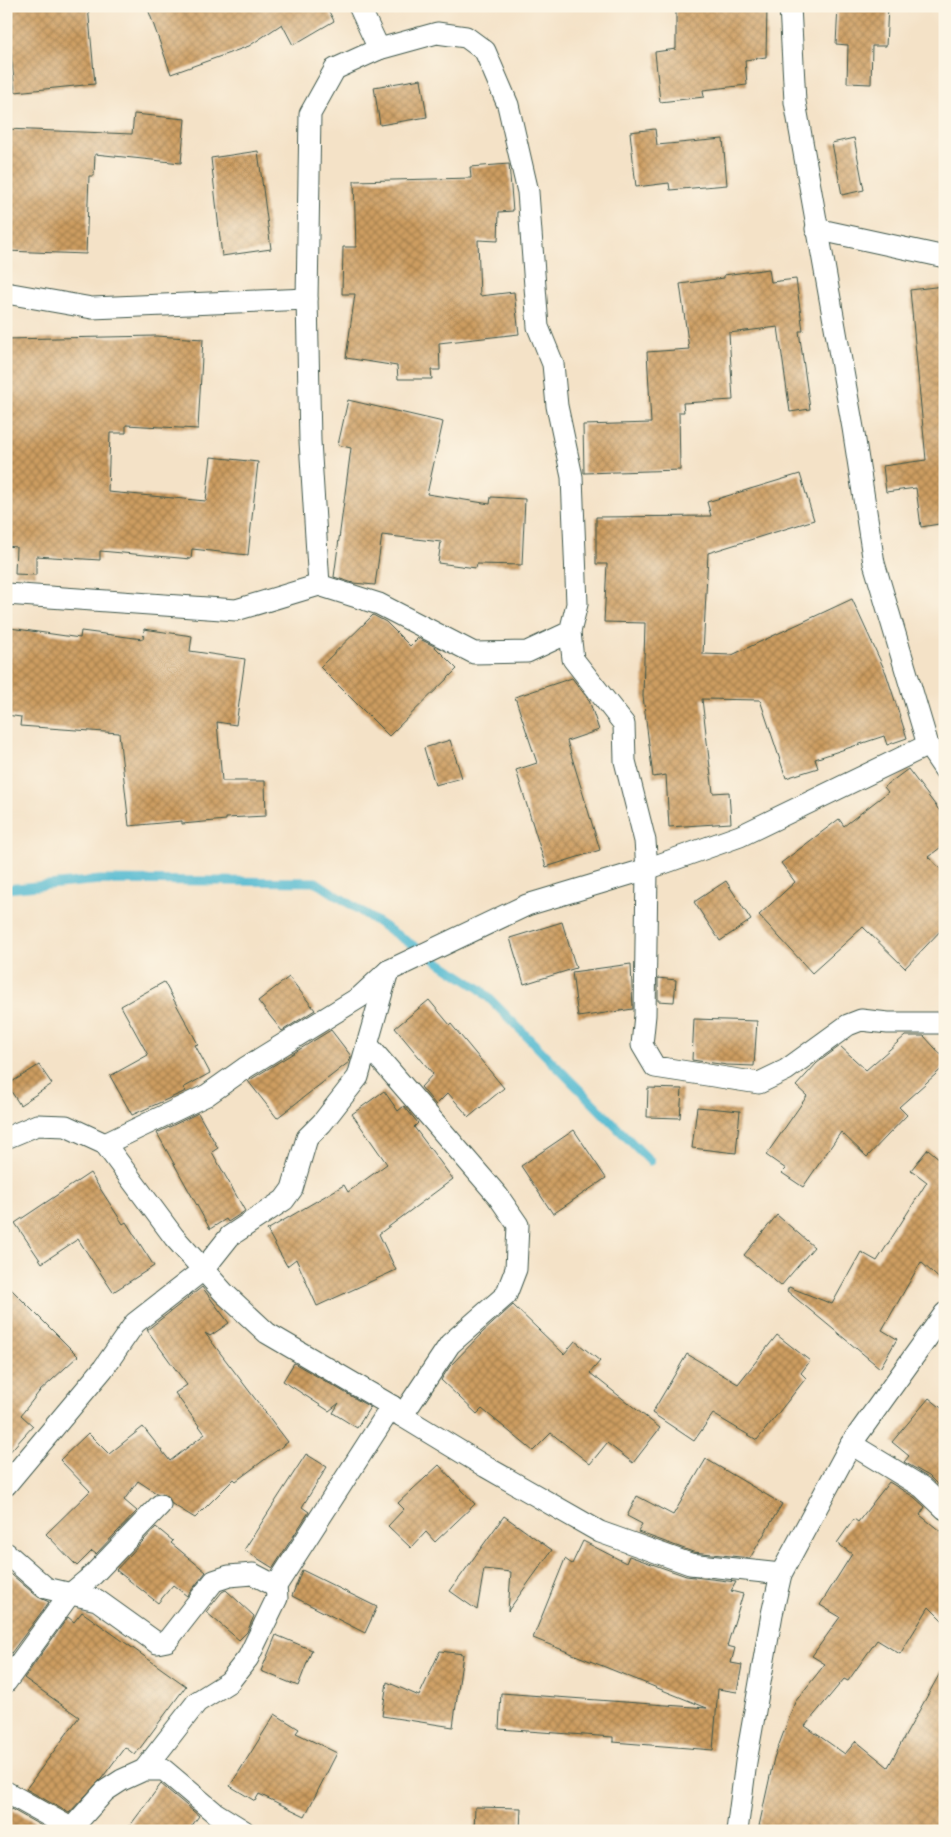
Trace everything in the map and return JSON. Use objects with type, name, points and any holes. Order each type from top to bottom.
[{"type":"street","points":[[359,6],[379,49]]},
{"type":"street","points":[[790,6],[795,102],[816,229],[853,428],[874,563],[928,745],[945,770]]},
{"type":"street","points":[[319,586],[310,441],[307,300],[310,114],[335,69],[379,49],[437,33],[466,36],[485,51],[508,105],[528,192],[538,327],[553,364],[557,406],[572,478],[577,604],[570,632],[573,659],[624,724],[625,761],[644,841],[647,869],[645,1015],[642,1045],[656,1067],[759,1083],[786,1070],[848,1025],[861,1020],[888,1023],[945,1023]]},
{"type":"street","points":[[816,229],[945,257]]},
{"type":"street","points":[[6,293],[92,308],[307,300]]},
{"type":"street","points":[[6,594],[236,610],[319,586],[378,604],[474,653],[526,652],[570,632]]},
{"type":"street","points":[[105,1144],[207,1095],[245,1068],[360,997],[388,970],[527,906],[647,869],[740,836],[928,745]]},
{"type":"street","points":[[6,1485],[103,1369],[135,1323],[204,1270],[230,1236],[284,1200],[292,1189],[306,1138],[322,1122],[358,1077],[388,970]]},
{"type":"street","points":[[144,1770],[197,1702],[229,1682],[248,1658],[277,1598],[276,1586],[397,1411],[450,1344],[506,1295],[516,1269],[518,1225],[498,1196],[367,1044]]},
{"type":"street","points":[[6,1138],[37,1125],[66,1126],[105,1144],[174,1237],[224,1293],[267,1333],[397,1411],[486,1468],[600,1532],[690,1564],[781,1574]]},
{"type":"street","points":[[737,1831],[746,1762],[781,1574],[852,1444],[945,1313]]},
{"type":"street","points":[[852,1444],[922,1487],[945,1509]]},
{"type":"street","points":[[6,1682],[68,1595],[94,1575],[160,1505]]},
{"type":"street","points":[[6,1552],[46,1588],[68,1595],[97,1600],[158,1643],[167,1641],[214,1581],[229,1576],[254,1574],[276,1586]]},
{"type":"street","points":[[6,1792],[74,1829],[105,1791],[122,1780],[144,1770],[164,1770],[214,1813],[244,1831]]},
{"type":"building","points":[[6,6],[88,6],[95,84],[15,92]]},
{"type":"building","points":[[147,6],[326,6],[334,21],[293,45],[282,24],[249,46],[171,74]]},
{"type":"building","points":[[676,6],[767,6],[766,57],[745,60],[747,85],[703,90],[704,97],[660,102],[655,52],[676,49]]},
{"type":"building","points":[[838,6],[888,6],[886,46],[872,46],[871,84],[847,83],[848,45],[836,44]]},
{"type":"building","points":[[421,79],[427,117],[380,125],[374,87]]},
{"type":"building","points":[[134,114],[185,119],[181,163],[95,154],[94,176],[89,176],[86,254],[6,251],[6,129],[132,134]]},
{"type":"building","points":[[655,129],[657,145],[723,139],[727,185],[670,190],[669,183],[636,187],[630,132]]},
{"type":"building","points":[[854,138],[864,190],[842,195],[832,143]]},
{"type":"building","points":[[258,151],[271,249],[222,256],[211,158]]},
{"type":"building","points":[[509,164],[513,211],[499,212],[498,241],[478,240],[480,296],[514,292],[519,334],[439,343],[440,370],[431,370],[432,379],[398,379],[397,366],[346,358],[355,294],[342,294],[343,247],[356,247],[354,181],[471,178],[470,167]]},
{"type":"building","points":[[769,269],[771,282],[796,279],[803,331],[799,331],[810,409],[790,412],[778,327],[729,333],[733,400],[683,403],[684,412],[679,412],[680,470],[584,473],[583,425],[651,423],[647,352],[689,349],[680,284],[724,278],[724,275]]},
{"type":"building","points":[[943,286],[945,303],[945,523],[921,527],[916,488],[886,492],[883,466],[926,460],[910,290]]},
{"type":"building","points":[[156,336],[203,339],[198,429],[126,425],[126,433],[110,433],[108,492],[206,501],[211,457],[258,462],[248,555],[192,549],[191,559],[100,551],[100,560],[36,556],[36,575],[15,574],[16,547],[6,546],[6,339]]},
{"type":"building","points":[[348,400],[443,422],[427,494],[490,504],[491,497],[525,499],[522,565],[477,564],[476,568],[438,563],[441,542],[382,535],[375,585],[353,583],[334,577],[351,448],[338,445]]},
{"type":"building","points":[[800,474],[814,520],[708,553],[703,654],[732,655],[852,599],[886,673],[907,738],[887,745],[884,736],[815,759],[818,768],[786,778],[760,700],[702,699],[713,793],[729,792],[731,823],[669,827],[666,775],[653,777],[643,696],[645,623],[604,622],[607,564],[596,564],[596,517],[711,516],[707,502]]},
{"type":"building","points":[[373,615],[386,622],[410,646],[418,638],[434,646],[457,669],[389,736],[320,667]]},
{"type":"building","points":[[10,628],[80,638],[81,631],[143,639],[144,629],[192,636],[190,651],[245,659],[236,725],[217,722],[222,781],[265,781],[266,816],[226,818],[226,820],[182,824],[182,821],[129,826],[119,733],[20,726],[21,717],[6,715],[6,651]]},
{"type":"building","points":[[572,678],[589,700],[599,730],[567,741],[600,850],[546,867],[516,770],[537,763],[515,697]]},
{"type":"building","points":[[450,740],[462,778],[435,785],[424,748]]},
{"type":"building","points":[[908,769],[945,818],[945,844],[928,857],[945,873],[945,926],[905,968],[863,927],[812,973],[759,915],[795,882],[781,863],[839,819],[844,826],[888,792],[884,787]]},
{"type":"building","points":[[726,881],[751,920],[720,941],[694,902]]},
{"type":"building","points":[[562,922],[576,968],[524,984],[510,938]]},
{"type":"building","points":[[631,964],[633,1009],[578,1017],[572,972]]},
{"type":"building","points":[[289,977],[315,1010],[282,1031],[258,1001]]},
{"type":"building","points":[[658,978],[676,980],[674,1002],[658,1001]]},
{"type":"building","points":[[164,982],[198,1044],[195,1045],[210,1073],[183,1088],[186,1091],[132,1115],[110,1076],[148,1055],[121,1006]]},
{"type":"building","points":[[429,1000],[504,1088],[469,1117],[448,1093],[436,1105],[421,1087],[433,1074],[395,1028]]},
{"type":"building","points":[[694,1019],[757,1021],[754,1066],[727,1065],[692,1060]]},
{"type":"building","points":[[331,1030],[351,1056],[349,1062],[277,1118],[248,1081]]},
{"type":"building","points":[[905,1036],[924,1036],[945,1059],[945,1066],[899,1107],[907,1115],[867,1157],[841,1132],[803,1187],[782,1173],[786,1169],[766,1155],[807,1096],[796,1086],[817,1063],[840,1046],[866,1070]]},
{"type":"building","points":[[39,1065],[52,1084],[20,1105],[7,1085]]},
{"type":"building","points":[[648,1088],[682,1089],[680,1118],[647,1117]]},
{"type":"building","points":[[384,1091],[398,1111],[404,1106],[418,1123],[414,1127],[453,1179],[379,1234],[396,1270],[317,1306],[296,1259],[287,1266],[267,1230],[344,1185],[348,1192],[387,1164],[352,1114]]},
{"type":"building","points":[[697,1107],[740,1111],[736,1153],[692,1148]]},
{"type":"building","points":[[198,1113],[218,1148],[212,1152],[245,1211],[228,1222],[226,1219],[210,1229],[157,1133]]},
{"type":"building","points":[[574,1130],[606,1178],[553,1214],[521,1166]]},
{"type":"building","points":[[928,1149],[941,1160],[945,1154],[945,1284],[921,1262],[882,1330],[897,1339],[880,1368],[787,1291],[789,1287],[832,1304],[861,1252],[877,1261],[927,1182],[911,1170]]},
{"type":"building","points":[[90,1173],[123,1224],[126,1222],[154,1266],[113,1292],[78,1239],[42,1263],[15,1223]]},
{"type":"building","points":[[777,1215],[814,1247],[781,1286],[744,1255]]},
{"type":"building","points":[[6,1284],[78,1356],[39,1392],[21,1415],[33,1426],[6,1456]]},
{"type":"building","points":[[202,1287],[229,1323],[210,1336],[205,1333],[288,1442],[236,1481],[234,1479],[195,1518],[172,1504],[168,1496],[156,1493],[138,1481],[124,1500],[137,1511],[96,1554],[92,1551],[77,1566],[46,1534],[90,1491],[60,1460],[88,1433],[109,1454],[143,1427],[170,1461],[205,1434],[175,1393],[187,1385],[147,1330]]},
{"type":"building","points":[[513,1305],[564,1354],[575,1341],[600,1361],[590,1373],[660,1428],[633,1463],[607,1443],[590,1464],[551,1433],[533,1451],[482,1409],[477,1414],[441,1380],[450,1366]]},
{"type":"building","points":[[777,1335],[810,1361],[801,1373],[806,1378],[757,1440],[713,1414],[694,1441],[652,1413],[687,1354],[738,1384]]},
{"type":"building","points":[[294,1363],[370,1407],[357,1428],[333,1413],[339,1403],[329,1411],[283,1381]]},
{"type":"building","points":[[929,1398],[945,1411],[945,1482],[940,1487],[929,1476],[904,1462],[909,1456],[892,1442]]},
{"type":"building","points":[[306,1454],[327,1467],[302,1507],[309,1512],[273,1568],[244,1550]]},
{"type":"building","points":[[706,1459],[782,1504],[750,1558],[693,1552],[638,1532],[642,1524],[627,1516],[637,1496],[673,1515]]},
{"type":"building","points":[[439,1465],[475,1504],[435,1542],[426,1532],[411,1548],[388,1526],[404,1509],[398,1503]]},
{"type":"building","points":[[889,1482],[914,1497],[925,1507],[920,1515],[945,1535],[945,1623],[929,1607],[900,1654],[877,1640],[848,1681],[844,1679],[805,1726],[845,1754],[856,1741],[888,1767],[945,1664],[945,1831],[788,1831],[759,1826],[774,1758],[795,1702],[825,1664],[812,1656],[840,1617],[820,1605],[852,1554],[837,1543],[854,1519],[858,1522]]},
{"type":"building","points":[[504,1516],[552,1550],[508,1611],[511,1572],[484,1569],[477,1610],[450,1591]]},
{"type":"building","points":[[156,1527],[173,1541],[171,1543],[206,1572],[187,1596],[173,1585],[158,1603],[116,1570]]},
{"type":"building","points":[[583,1541],[626,1563],[629,1556],[686,1576],[736,1582],[731,1591],[743,1594],[727,1646],[735,1648],[731,1663],[742,1665],[737,1692],[718,1689],[713,1750],[613,1742],[613,1737],[499,1729],[501,1693],[707,1708],[533,1638],[565,1559],[572,1564]]},
{"type":"building","points":[[6,1570],[38,1597],[49,1602],[6,1660]]},
{"type":"building","points":[[302,1570],[377,1607],[365,1633],[292,1596]]},
{"type":"building","points":[[226,1590],[254,1616],[247,1632],[239,1640],[206,1612],[222,1592]]},
{"type":"building","points":[[82,1612],[186,1686],[135,1755],[125,1747],[102,1778],[69,1813],[26,1789],[79,1717],[24,1678],[68,1617],[74,1622]]},
{"type":"building","points":[[276,1635],[312,1650],[298,1686],[261,1671]]},
{"type":"building","points":[[440,1651],[463,1654],[453,1727],[382,1716],[387,1682],[419,1696]]},
{"type":"building","points":[[275,1714],[299,1729],[296,1733],[337,1753],[305,1816],[259,1794],[255,1801],[230,1786]]},
{"type":"building","points":[[161,1784],[199,1816],[188,1831],[126,1831]]},
{"type":"building","points":[[475,1807],[521,1808],[520,1831],[474,1831]]},
{"type":"building","points":[[11,1809],[47,1829],[6,1831],[6,1815]]},
{"type":"waterway","points":[[6,889],[100,880],[316,882],[480,989],[650,1161]]}]
